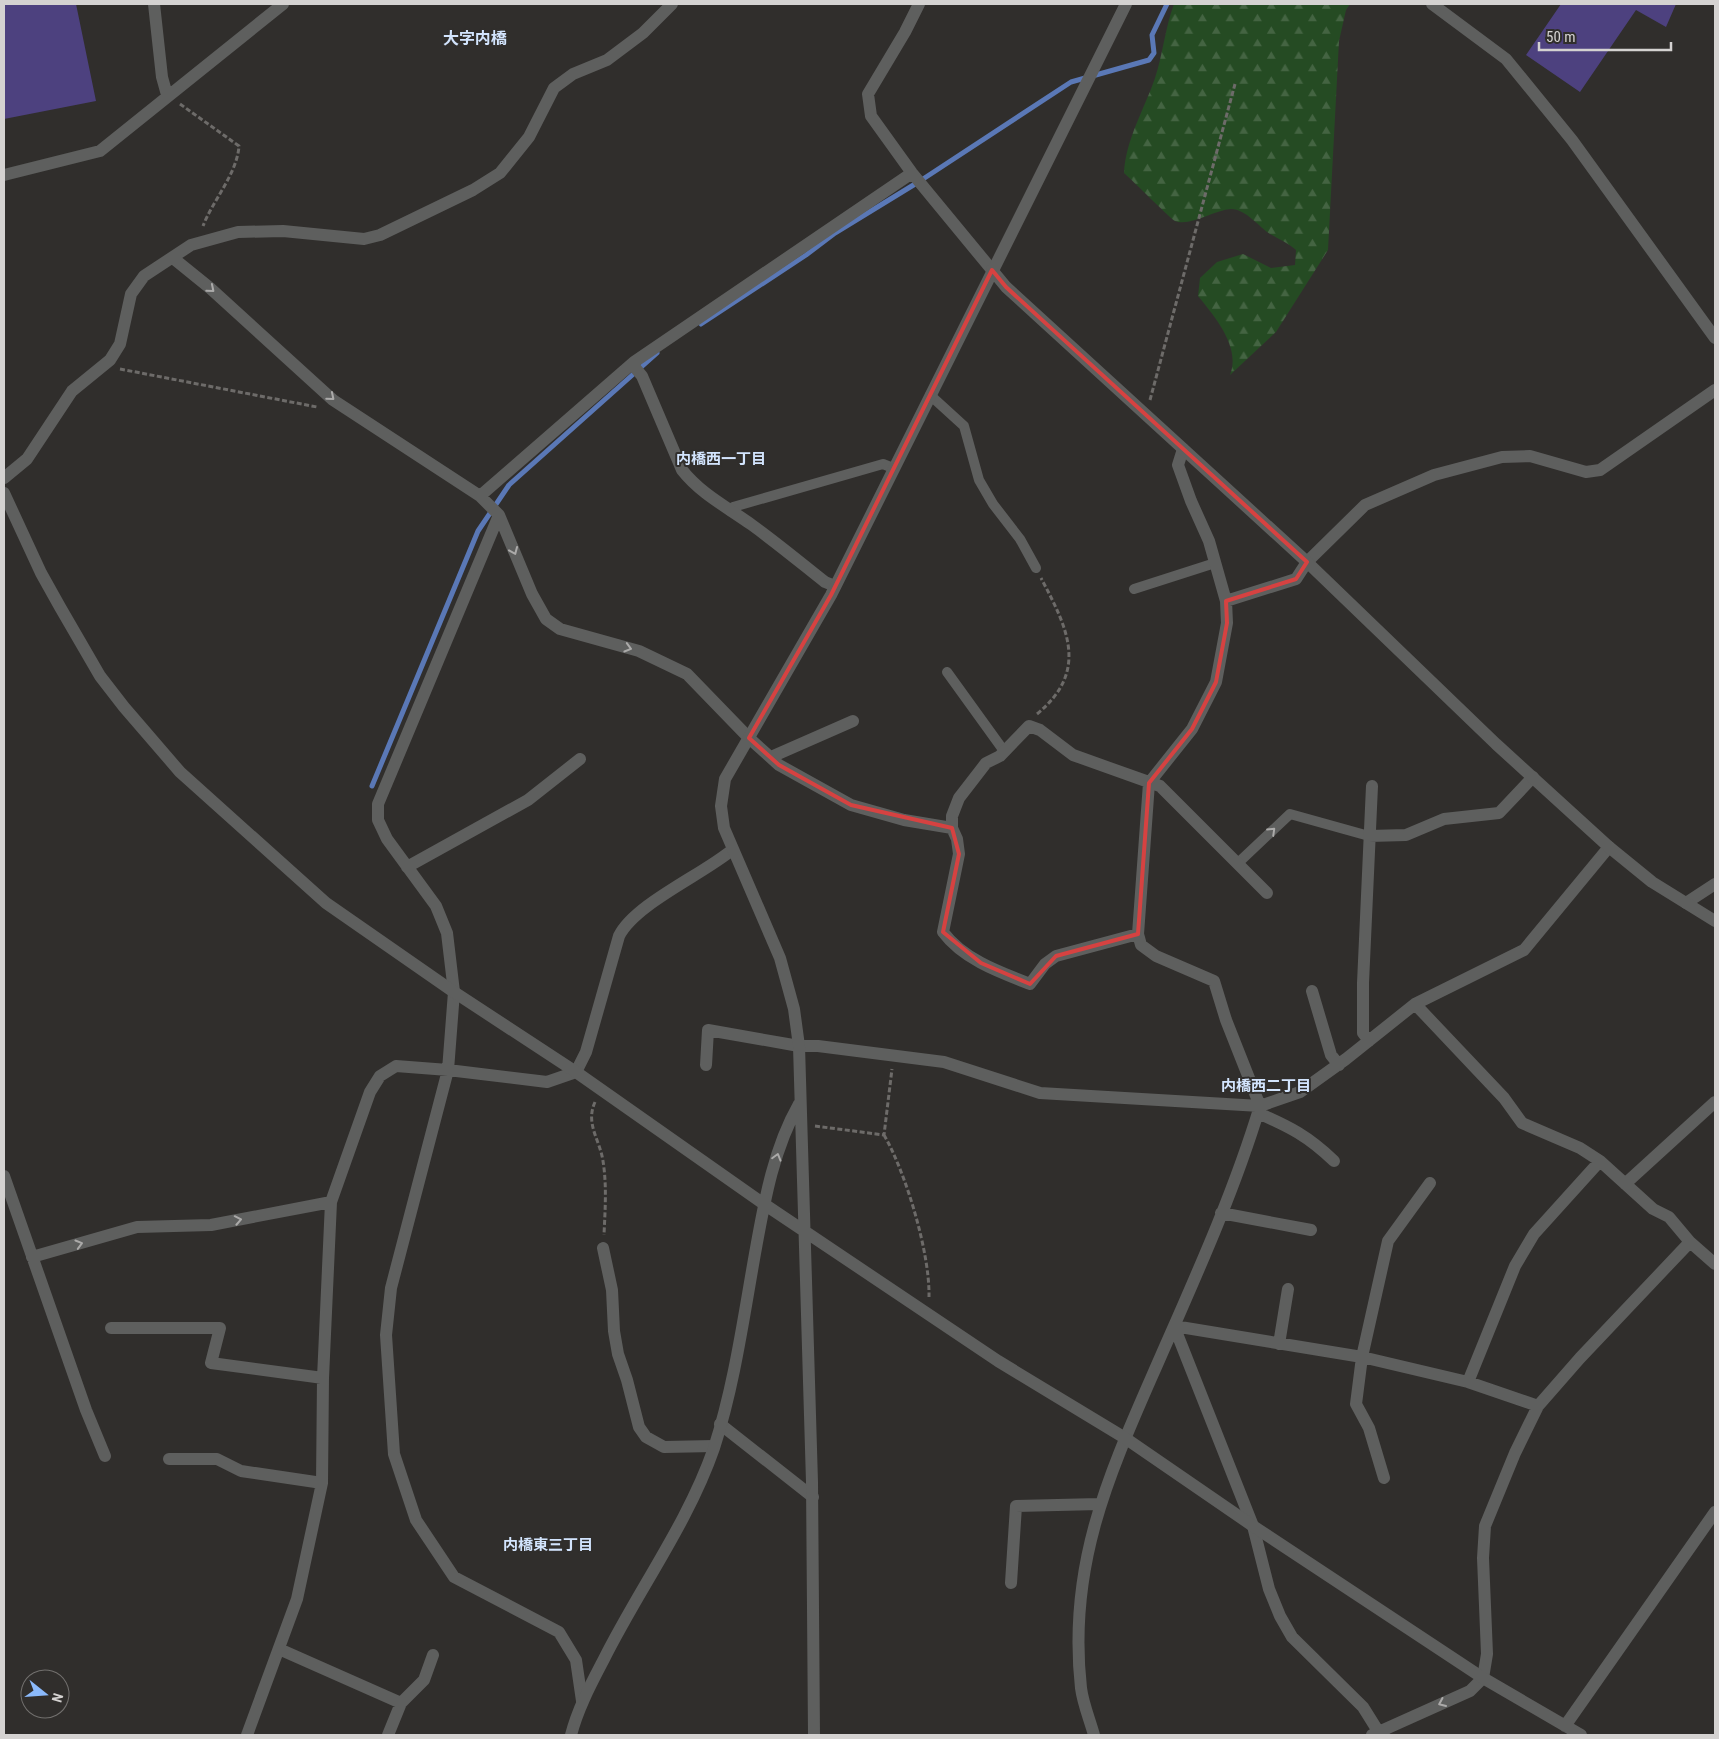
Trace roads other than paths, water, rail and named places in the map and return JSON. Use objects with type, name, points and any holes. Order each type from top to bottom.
[{"type":"street","points":[[154,4],[162,77],[167,95]]},
{"type":"street","points":[[4,175],[100,151],[167,95],[283,4]]},
{"type":"street","points":[[4,478],[27,459],[72,391],[97,373],[110,360],[120,344],[131,294],[144,276],[191,245],[238,232],[283,231],[364,239],[380,235],[473,190],[500,173],[516,156],[529,137],[554,88],[573,74],[607,60],[643,33],[672,4]]},
{"type":"street","points":[[919,4],[905,32],[868,94],[872,116],[912,173],[1006,287],[1306,562],[1609,847],[1652,882],[1715,921]]},
{"type":"street","points":[[814,1735],[813,1497],[803,1231],[799,1046],[794,1009],[780,958],[732,850],[724,828],[721,806],[726,779],[835,586],[1126,4]]},
{"type":"street","points":[[1432,4],[1506,59],[1572,140],[1715,338]]},
{"type":"street","points":[[480,496],[632,364],[912,173]]},
{"type":"street","points":[[173,258],[210,288],[342,406],[480,496],[499,515],[546,620],[560,629],[639,651],[687,674],[749,738],[779,765],[851,805],[904,820],[952,828]]},
{"type":"street","points":[[632,364],[642,376],[682,470],[692,482],[825,582],[835,586]]},
{"type":"street","points":[[1226,601],[1296,579],[1306,562],[1365,505],[1434,475],[1502,457],[1530,456],[1586,472],[1600,470],[1715,390]]},
{"type":"street","points":[[1094,1735],[1081,1689],[1078,1625],[1084,1568],[1099,1504],[1125,1438],[1221,1213],[1259,1109],[1226,1020],[1214,981],[1156,956],[1142,945],[1138,934],[1148,782],[1192,729],[1216,682],[1227,624],[1226,601],[1209,541],[1178,465],[1183,449]]},
{"type":"street","points":[[4,493],[41,573],[100,676],[180,772],[326,902],[454,992],[601,1089],[803,1231],[998,1361],[1125,1438],[1253,1526],[1483,1678],[1581,1735]]},
{"type":"street","points":[[499,515],[378,804],[378,820],[387,839],[436,906],[447,933],[454,992],[448,1070],[392,1288],[386,1334],[394,1454],[416,1520],[454,1577],[559,1632],[576,1660],[582,1701]]},
{"type":"street","points":[[771,757],[853,721]]},
{"type":"street","points":[[1138,934],[1056,956],[1045,964],[1030,984],[981,963],[951,943],[943,932],[959,854],[957,839],[952,828],[952,816],[959,798],[986,763],[1000,756],[1029,726],[1040,730],[1073,755],[1160,786],[1267,893]]},
{"type":"street","points":[[407,866],[528,800],[580,758]]},
{"type":"street","points":[[1369,836],[1406,835],[1444,819],[1499,813],[1533,777]]},
{"type":"street","points":[[1369,1041],[1363,1033],[1363,983],[1372,786]]},
{"type":"street","points":[[1259,1109],[1300,1092],[1339,1065],[1415,1004],[1524,950],[1609,847]]},
{"type":"street","points":[[247,1735],[279,1649],[300,1585],[322,1483],[323,1378],[331,1202],[370,1092],[380,1076],[396,1066],[448,1070],[547,1082],[576,1072],[586,1052],[619,936],[624,925],[641,910],[716,864],[732,850]]},
{"type":"street","points":[[1686,903],[1715,884]]},
{"type":"street","points":[[1312,991],[1331,1055],[1339,1065]]},
{"type":"street","points":[[1415,1004],[1504,1098],[1522,1123],[1580,1148],[1600,1162],[1653,1209],[1669,1217],[1690,1242],[1715,1264]]},
{"type":"street","points":[[706,1065],[708,1030],[799,1046],[818,1046],[944,1062],[1040,1093],[1259,1109],[1314,1141],[1334,1161]]},
{"type":"street","points":[[571,1735],[582,1701],[611,1644],[677,1528],[704,1474],[720,1424],[737,1351],[764,1204],[785,1130],[800,1102]]},
{"type":"street","points":[[1625,1184],[1715,1102]]},
{"type":"street","points":[[1468,1382],[1515,1266],[1534,1234],[1600,1162]]},
{"type":"street","points":[[4,1176],[86,1410],[106,1456]]},
{"type":"street","points":[[1384,1478],[1368,1428],[1356,1404],[1362,1357],[1388,1241],[1430,1183]]},
{"type":"street","points":[[32,1257],[136,1227],[211,1225],[331,1202]]},
{"type":"street","points":[[1221,1213],[1311,1230]]},
{"type":"street","points":[[1174,1326],[1253,1526],[1269,1589],[1292,1637],[1363,1707],[1378,1734],[1470,1691],[1483,1678],[1487,1654],[1482,1558],[1485,1526],[1511,1460],[1538,1406],[1580,1358],[1690,1242]]},
{"type":"street","points":[[604,1248],[612,1290],[614,1331],[618,1354],[627,1380],[638,1427],[646,1437],[664,1447],[714,1446]]},
{"type":"street","points":[[1279,1344],[1288,1289]]},
{"type":"street","points":[[1174,1326],[1362,1357],[1468,1382],[1538,1406]]},
{"type":"street","points":[[111,1328],[220,1328],[211,1363],[323,1378]]},
{"type":"street","points":[[720,1424],[813,1497]]},
{"type":"street","points":[[169,1460],[217,1459],[241,1471],[322,1483]]},
{"type":"street","points":[[1011,1583],[1016,1506],[1099,1504]]},
{"type":"street","points":[[1564,1726],[1715,1512]]},
{"type":"street","points":[[279,1649],[401,1703]]},
{"type":"street","points":[[388,1735],[401,1703],[424,1680],[433,1655]]},
{"type":"lane","points":[[930,395],[964,426],[980,480],[993,504],[1020,539],[1036,568]]},
{"type":"lane","points":[[730,510],[733,507],[884,464],[893,468]]},
{"type":"lane","points":[[1134,589],[1215,563]]},
{"type":"lane","points":[[947,672],[1004,751]]},
{"type":"lane","points":[[1238,863],[1290,814],[1369,836]]},
{"type":"waterway","points":[[701,324],[806,255],[835,233],[920,181],[1071,82],[1149,60],[1154,53],[1152,35],[1167,4]]},
{"type":"waterway","points":[[372,786],[478,531],[509,485],[657,353]]},
{"type":"district","name":"大字内橋","points":[[475,38]]},
{"type":"district","name":"内橋西一丁目","points":[[721,459]]},
{"type":"district","name":"内橋西二丁目","points":[[1266,1086]]},
{"type":"district","name":"内橋東三丁目","points":[[548,1545]]}]
